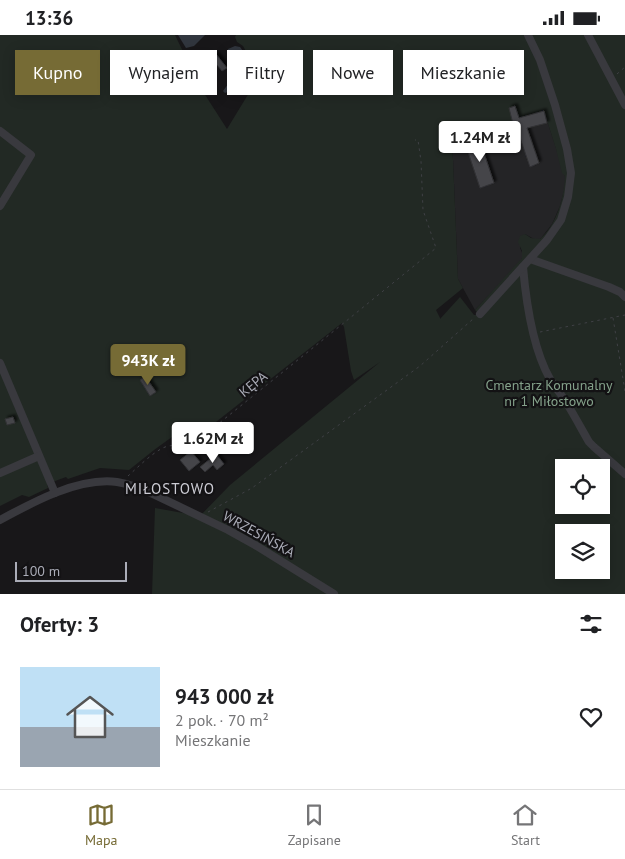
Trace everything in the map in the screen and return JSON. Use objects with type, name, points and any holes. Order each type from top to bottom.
[{"type":"street","points":[[480,314],[547,240],[561,220],[568,197],[570,173],[567,149],[540,60],[528,35]]},
{"type":"street","points":[[588,35],[625,105]]},
{"type":"street","points":[[0,131],[30,155],[0,206]]},
{"type":"street","points":[[530,259],[609,287],[620,293],[625,300]]},
{"type":"street","points":[[523,267],[534,333],[542,361],[550,379],[589,442],[625,474]]},
{"type":"street","points":[[0,363],[55,493]]},
{"type":"street","points":[[0,473],[39,456]]},
{"type":"street","name":"WRZESIŃSKA","points":[[0,520],[55,493],[93,483],[120,482],[151,493],[200,516],[255,545],[334,594]]},
{"type":"path","points":[[610,79],[625,67]]},
{"type":"path","name":"KĘPA","points":[[120,482],[166,446],[186,447],[192,445],[436,248],[422,210],[421,161],[418,140],[415,140]]},
{"type":"path","points":[[200,516],[252,488],[420,366],[480,314]]},
{"type":"path","points":[[534,333],[625,315]]},
{"type":"path","points":[[613,318],[625,391]]},
{"type":"shaded area","points":[[178,35],[205,35],[194,46],[186,48]]},
{"type":"shaded area","points":[[235,46],[242,50],[228,50]]},
{"type":"shaded area","points":[[227,86],[227,92],[223,91]]},
{"type":"shaded area","points":[[544,111],[565,176],[565,187],[560,206],[552,224],[540,239],[534,239],[525,234],[520,248],[523,255],[521,261],[475,310],[458,279],[452,136],[516,126],[527,116]]},
{"type":"green space","name":"Cmentarz Komunalny nr 1 Miłostowo","points":[[0,35],[175,35],[182,50],[110,50],[110,95],[205,95],[227,129],[248,95],[303,95],[303,50],[245,50],[237,42],[236,35],[625,35],[625,594],[152,594],[155,508],[200,516],[230,485],[380,362],[354,380],[342,323],[193,440],[183,429],[129,470],[100,468],[47,484],[48,488],[29,497],[22,495],[0,506]],"holes":[[[544,111],[562,173],[565,176],[561,202],[551,226],[540,239],[531,238],[525,234],[520,236],[518,242],[522,251],[522,258],[475,310],[480,315],[474,315],[460,297],[440,319],[436,310],[463,288],[458,279],[452,136],[516,126],[529,121],[528,115]]]},
{"type":"building","points":[[217,55],[227,68],[222,71],[217,65]]},
{"type":"building","points":[[515,106],[519,118],[544,111],[547,123],[527,128],[539,163],[530,167],[515,123],[513,124],[509,108]]},
{"type":"building","points":[[479,138],[494,183],[480,188],[465,143]]},
{"type":"building","points":[[145,376],[156,392],[150,396],[140,380]]},
{"type":"building","points":[[13,417],[15,423],[7,425],[5,419]]},
{"type":"building","points":[[211,437],[217,444],[211,448],[205,441]]},
{"type":"building","points":[[191,451],[200,462],[189,471],[180,460]]},
{"type":"building","points":[[216,454],[224,464],[217,470],[213,465],[205,472],[200,467]]},
{"type":"district","name":"MIŁOSTOWO","points":[[170,488]]}]
